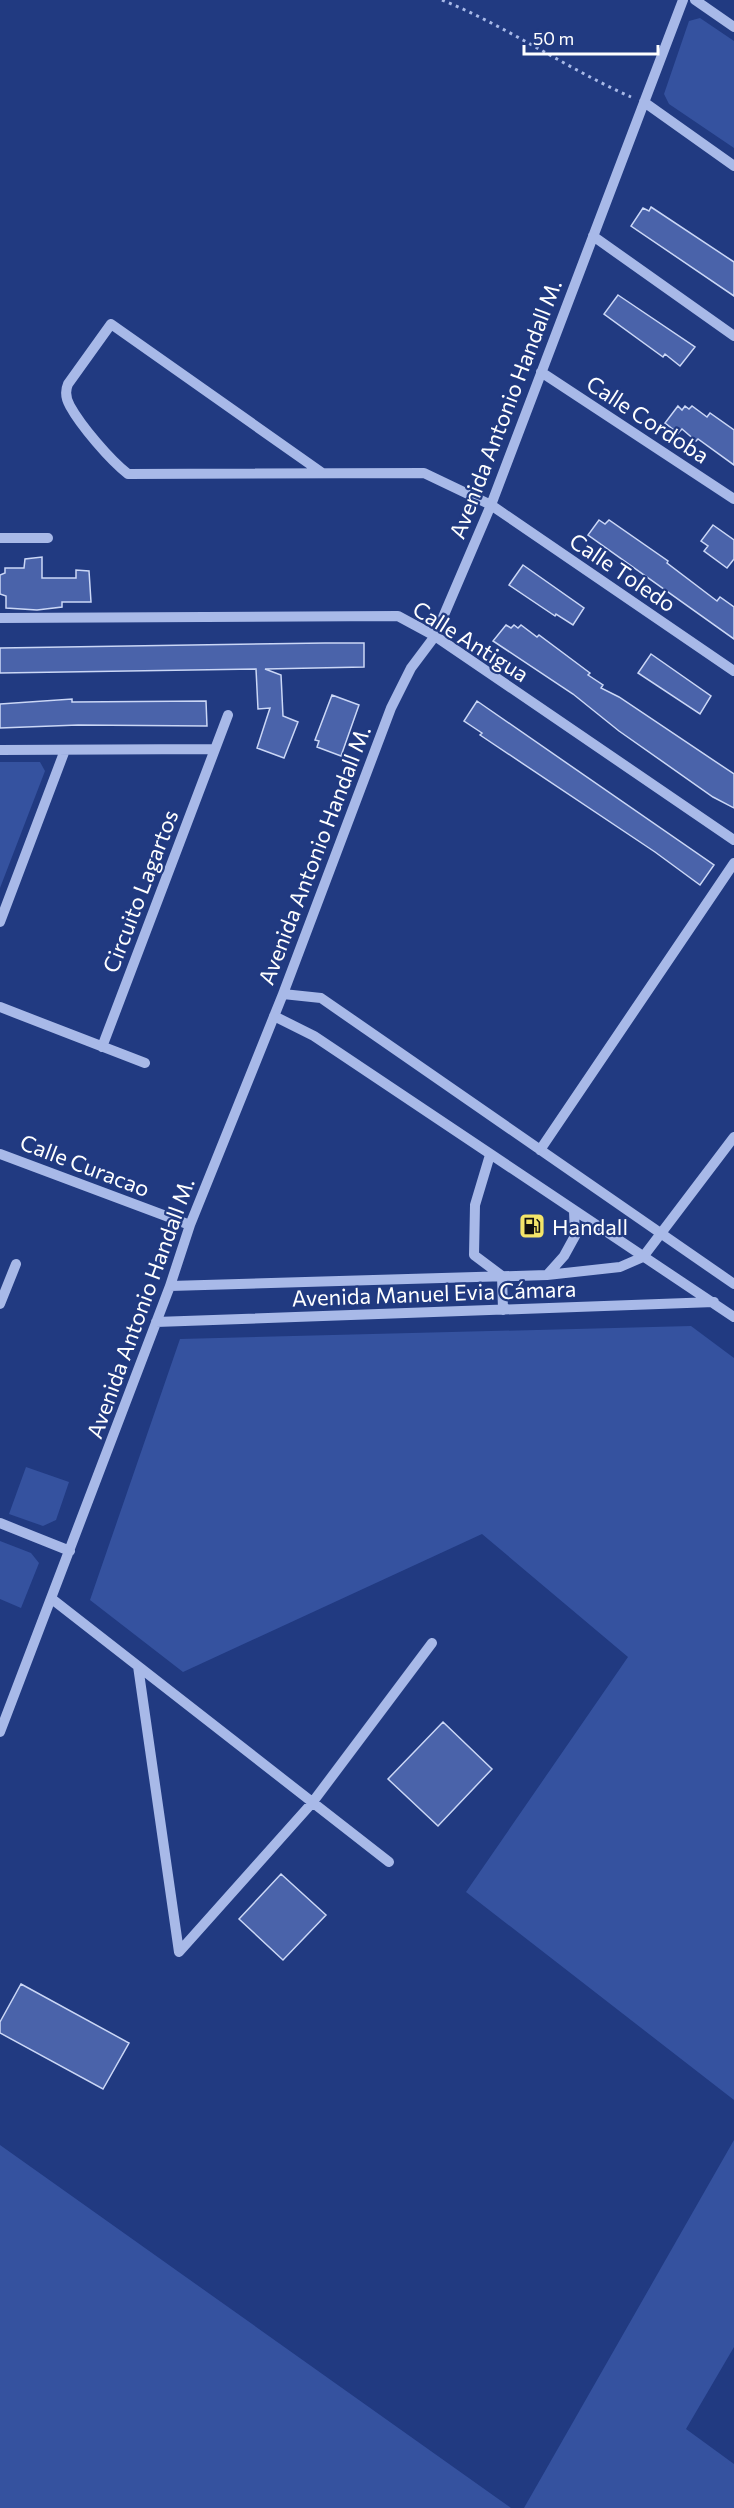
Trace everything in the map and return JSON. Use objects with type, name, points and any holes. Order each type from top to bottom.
[{"type":"street","name":"Avenida Antonio Handall M.","points":[[0,1732],[170,1286],[190,1225],[283,994],[391,708],[411,668],[435,636],[491,505],[683,0]]},
{"type":"street","points":[[695,0],[734,27]]},
{"type":"street","points":[[644,102],[734,166]]},
{"type":"street","points":[[593,236],[734,336]]},
{"type":"street","name":"Calle Toledo","points":[[321,472],[111,324],[68,384],[65,392],[69,405],[116,465],[128,474],[424,473],[491,505],[734,671]]},
{"type":"street","name":"Calle Cordoba","points":[[541,372],[734,499]]},
{"type":"street","points":[[0,538],[48,538]]},
{"type":"street","name":"Calle Antigua","points":[[0,618],[398,616],[435,636],[734,840]]},
{"type":"street","name":"Circuito Lagartos","points":[[102,1047],[228,715]]},
{"type":"street","points":[[0,750],[215,749]]},
{"type":"street","points":[[0,922],[64,750]]},
{"type":"street","points":[[540,1150],[734,863]]},
{"type":"street","points":[[283,994],[321,998],[734,1284]]},
{"type":"street","points":[[0,1007],[145,1063]]},
{"type":"street","points":[[273,1016],[314,1036],[734,1317]]},
{"type":"street","points":[[643,1257],[734,1137]]},
{"type":"street","name":"Calle Curacao","points":[[0,1154],[190,1225]]},
{"type":"street","points":[[490,1155],[475,1205],[474,1255],[502,1276],[503,1310]]},
{"type":"street","points":[[547,1275],[564,1256],[575,1236],[574,1211]]},
{"type":"street","name":"Avenida Manuel Evia Cámara","points":[[170,1286],[547,1275],[620,1267],[643,1257]]},
{"type":"street","points":[[0,1304],[16,1264]]},
{"type":"street","name":"Avenida Manuel Evia Cámara","points":[[156,1322],[714,1302]]},
{"type":"street","points":[[0,1523],[70,1551]]},
{"type":"street","points":[[52,1599],[388,1862]]},
{"type":"street","points":[[138,1666],[179,1952],[312,1803],[432,1643]]},
{"type":"path","points":[[442,0],[477,14],[594,80],[644,102]]},
{"type":"shaded area","points":[[700,18],[734,41],[734,148],[669,104],[664,94],[689,21]]},
{"type":"shaded area","points":[[0,762],[40,762],[45,771],[0,888]]},
{"type":"shaded area","points":[[691,1326],[734,1358],[734,2100],[466,1892],[628,1657],[482,1534],[183,1672],[90,1600],[180,1339]]},
{"type":"shaded area","points":[[26,1467],[69,1482],[56,1520],[43,1526],[9,1514]]},
{"type":"shaded area","points":[[0,1541],[31,1553],[39,1563],[21,1608],[0,1599]]},
{"type":"shaded area","points":[[734,2140],[734,2347],[686,2429],[734,2464],[734,2508],[524,2508]]},
{"type":"shaded area","points":[[0,2145],[511,2508],[0,2508]]},
{"type":"building","points":[[651,207],[734,262],[734,296],[631,226],[643,208],[649,211]]},
{"type":"building","points":[[618,295],[695,347],[680,366],[665,354],[663,357],[604,314]]},
{"type":"building","points":[[678,406],[682,410],[685,406],[689,409],[692,406],[707,417],[710,413],[734,430],[734,465],[698,439],[696,441],[682,429],[678,433],[665,423]]},
{"type":"building","points":[[599,520],[605,524],[609,520],[668,561],[667,563],[717,601],[720,597],[734,607],[734,639],[588,535]]},
{"type":"building","points":[[713,525],[734,540],[734,559],[727,568],[704,551],[708,546],[701,541]]},
{"type":"building","points":[[42,557],[42,578],[76,578],[76,570],[89,571],[91,602],[62,602],[62,607],[37,610],[6,608],[6,596],[0,594],[0,575],[5,573],[5,568],[24,568],[25,559]]},
{"type":"building","points":[[523,565],[584,608],[573,625],[556,614],[555,616],[509,585]]},
{"type":"building","points":[[506,625],[511,628],[514,625],[518,628],[521,625],[537,637],[539,635],[590,673],[588,675],[603,685],[601,688],[619,697],[734,774],[734,808],[713,797],[619,731],[573,694],[493,641]]},
{"type":"building","points":[[364,643],[364,667],[265,669],[281,675],[283,716],[298,722],[284,758],[257,748],[270,708],[258,709],[256,669],[0,673],[0,648]]},
{"type":"building","points":[[651,654],[711,696],[700,714],[638,673]]},
{"type":"building","points":[[332,695],[359,705],[341,756],[317,747],[319,741],[315,740]]},
{"type":"building","points":[[72,699],[72,702],[206,701],[207,726],[78,725],[0,728],[0,704]]},
{"type":"building","points":[[477,701],[714,865],[700,885],[655,852],[480,735],[482,733],[464,721]]},
{"type":"building","points":[[443,1722],[492,1769],[438,1826],[388,1779]]},
{"type":"building","points":[[281,1874],[326,1915],[283,1960],[239,1919]]},
{"type":"building","points":[[21,1984],[129,2043],[103,2089],[0,2033],[0,2022]]},
{"type":"place","name":"Handall","points":[[532,1226]]}]
